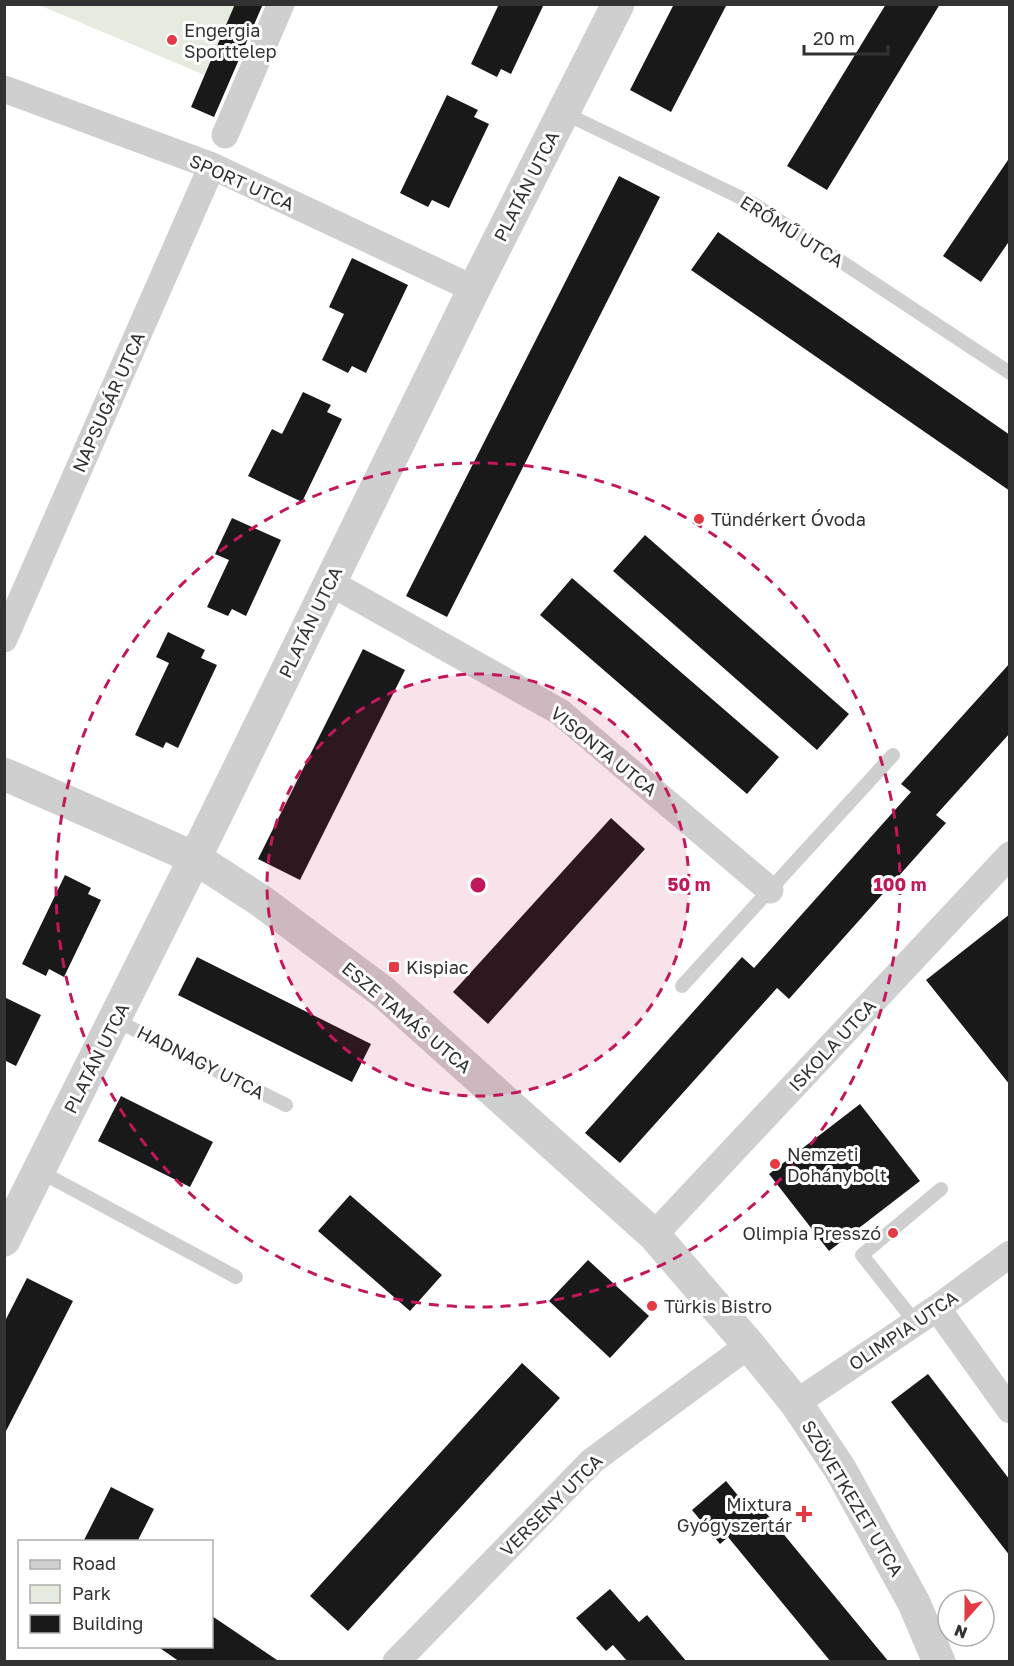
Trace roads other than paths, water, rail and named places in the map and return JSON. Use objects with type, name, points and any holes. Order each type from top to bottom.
[{"type":"street","points":[[225,135],[281,4]]},
{"type":"street","name":"PLATÁN UTCA","points":[[5,1237],[115,1020],[474,289],[618,4]]},
{"type":"street","name":"SPORT UTCA","points":[[4,89],[212,166],[474,289]]},
{"type":"street","name":"NAPSUGÁR UTCA","points":[[4,639],[212,166]]},
{"type":"street","name":"VISONTA UTCA","points":[[329,582],[560,712],[770,890]]},
{"type":"street","name":"ESZE TAMÁS UTCA","points":[[4,774],[195,858],[261,901],[383,992],[654,1235],[749,1344]]},
{"type":"street","name":"ISKOLA UTCA","points":[[654,1235],[1010,855]]},
{"type":"street","name":"OLIMPIA UTCA","points":[[796,1403],[926,1315],[1010,1254]]},
{"type":"street","points":[[926,1315],[1010,1410]]},
{"type":"street","name":"SZÖVETKEZET UTCA","points":[[749,1344],[796,1403],[846,1480],[914,1603],[939,1662]]},
{"type":"street","name":"VERSENY UTCA","points":[[396,1662],[592,1461],[749,1344]]},
{"type":"lane","name":"ERŐMŰ UTCA","points":[[562,112],[754,204],[1010,373]]},
{"type":"lane","points":[[682,986],[893,755]]},
{"type":"lane","name":"HADNAGY UTCA","points":[[115,1020],[286,1105]]},
{"type":"lane","points":[[39,1172],[236,1277]]},
{"type":"lane","points":[[926,1315],[862,1255],[940,1189]]},
{"type":"place","name":"Engergia Sporttelep","points":[[172,40]]},
{"type":"place","name":"Tündérkert Óvoda","points":[[699,519]]},
{"type":"place","name":"Kispiac","points":[[394,967]]},
{"type":"place","name":"Nemzeti Dohánybolt","points":[[775,1164]]},
{"type":"place","name":"Olimpia Presszó","points":[[893,1233]]},
{"type":"place","name":"Türkis Bistro","points":[[652,1306]]},
{"type":"place","name":"Mixtura Gyógyszertár","points":[[804,1514]]}]
